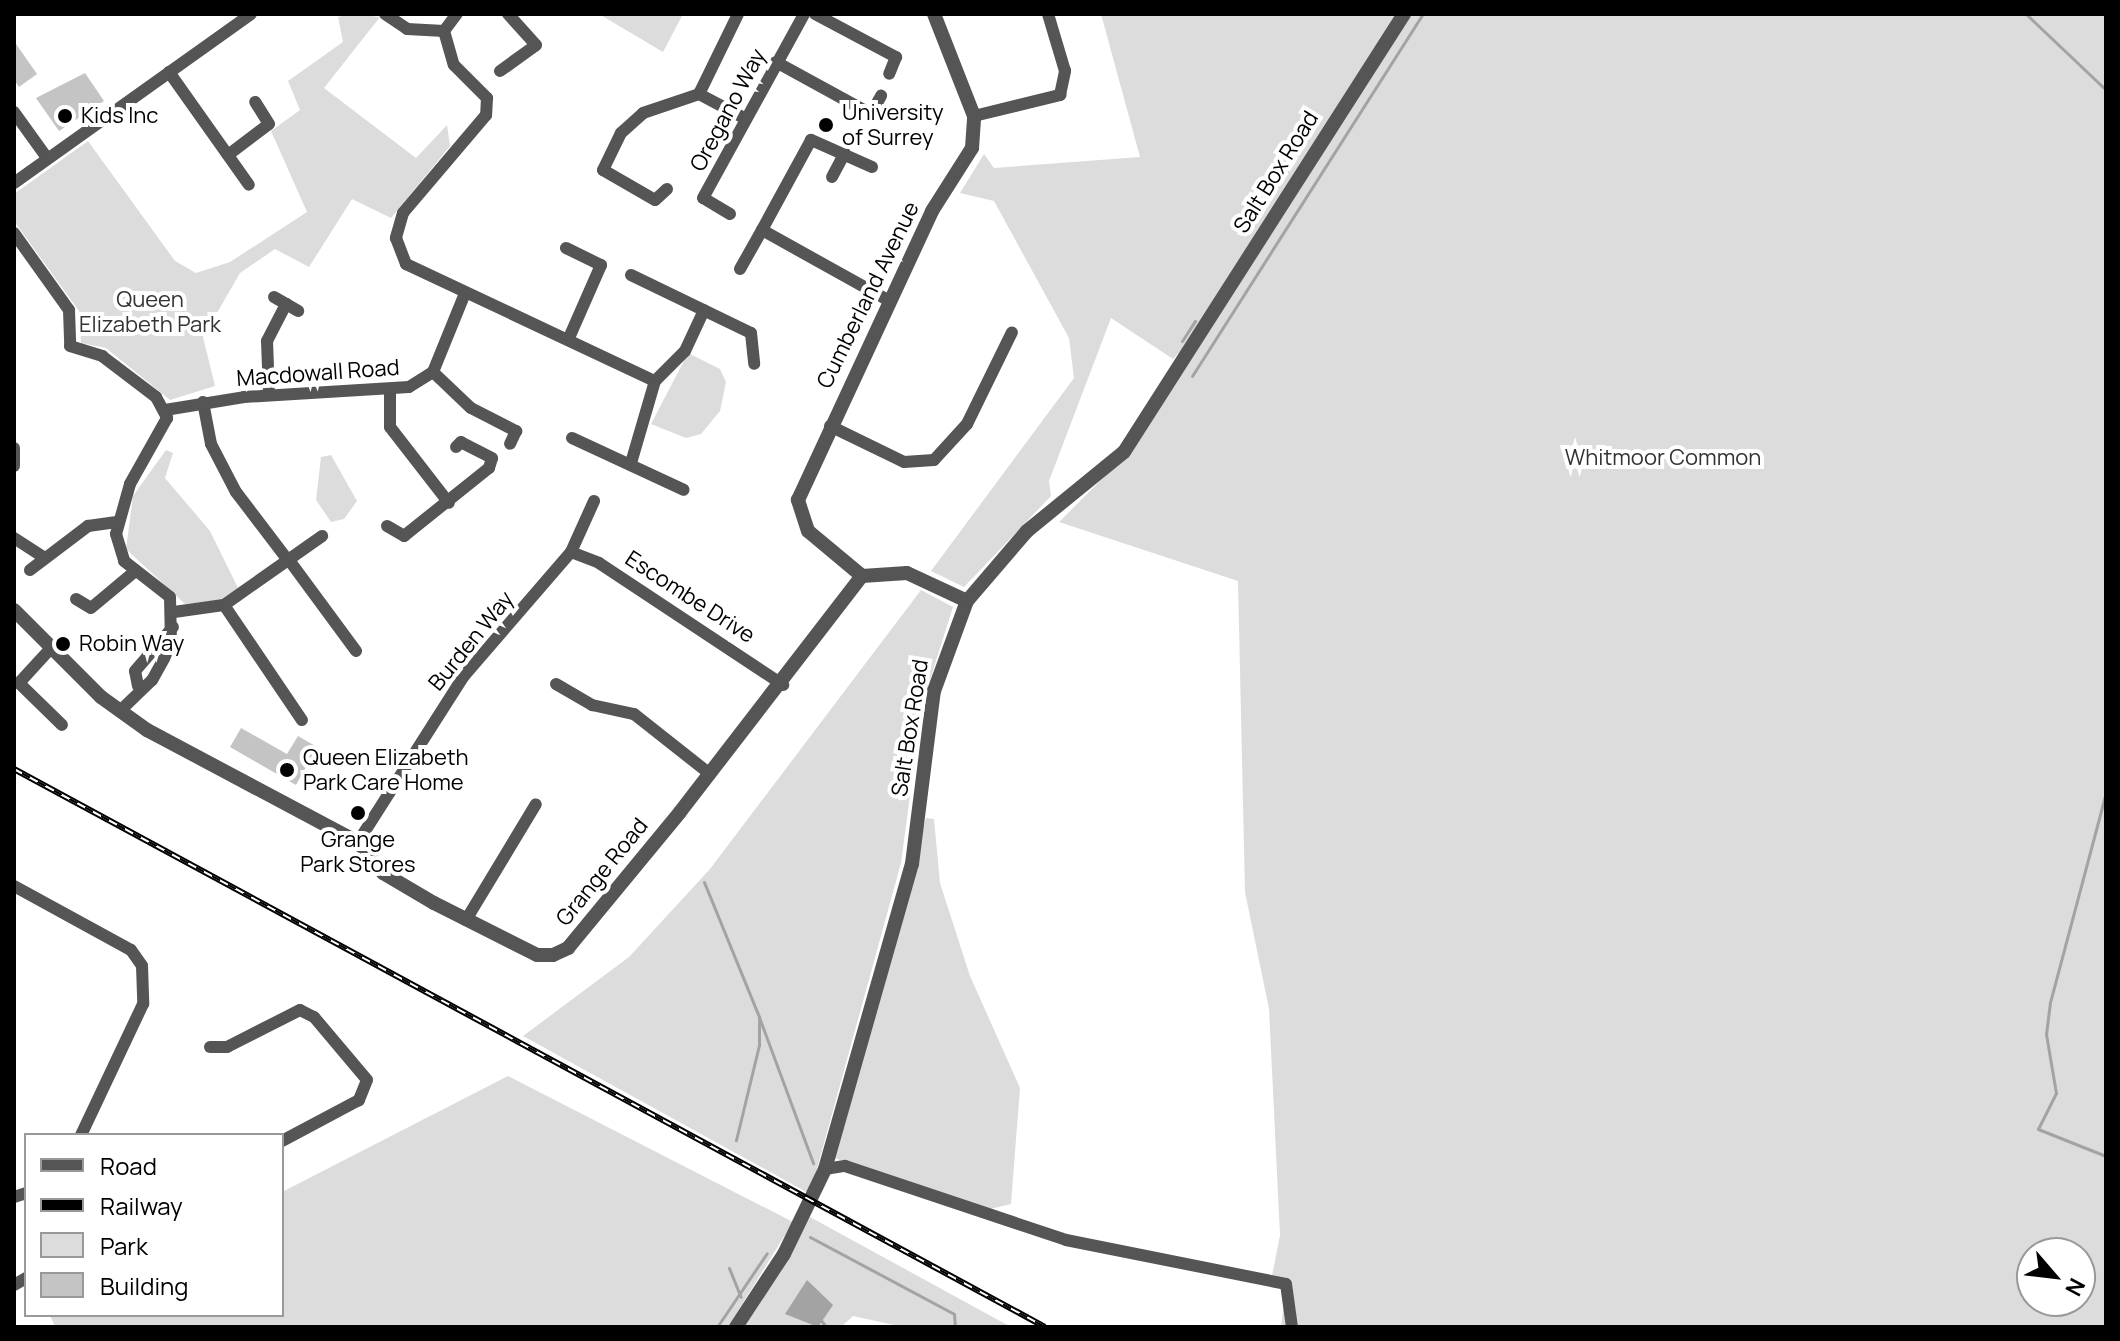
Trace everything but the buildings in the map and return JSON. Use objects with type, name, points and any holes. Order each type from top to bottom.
[{"type":"street","points":[[14,183],[251,14]]},
{"type":"street","points":[[385,14],[407,29],[444,31]]},
{"type":"street","points":[[444,31],[457,14]]},
{"type":"street","points":[[500,71],[536,45],[508,14]]},
{"type":"street","points":[[667,189],[655,200],[603,170],[606,157],[643,113],[699,94],[738,14]]},
{"type":"street","name":"Oregano Way","points":[[730,214],[703,198],[804,14]]},
{"type":"street","points":[[815,14],[896,57],[889,74]]},
{"type":"street","name":"Cumberland Avenue","points":[[862,576],[799,517],[800,486],[932,211],[969,158],[974,116],[934,14]]},
{"type":"street","points":[[974,116],[1060,95],[1065,71],[1048,14]]},
{"type":"street","name":"Salt Box Road","points":[[736,1327],[784,1254],[825,1169],[912,864],[934,691],[967,601],[1027,531],[1109,468],[1148,419],[1404,14]]},
{"type":"street","points":[[444,31],[454,65],[487,98],[486,115],[403,213],[396,238],[406,264],[655,381]]},
{"type":"street","points":[[776,62],[871,114],[881,96]]},
{"type":"street","points":[[169,72],[249,185]]},
{"type":"street","points":[[699,94],[746,119]]},
{"type":"street","points":[[228,155],[269,124],[255,102]]},
{"type":"street","points":[[14,112],[47,158]]},
{"type":"street","points":[[740,269],[811,140],[872,167]]},
{"type":"street","points":[[832,177],[845,153]]},
{"type":"street","points":[[762,230],[888,300]]},
{"type":"street","points":[[14,233],[69,310],[70,346],[102,356],[165,410],[164,434],[130,484],[117,522],[117,545],[134,572],[170,597],[174,612],[173,627],[152,680],[138,686],[120,711]]},
{"type":"street","points":[[566,248],[601,265],[569,338]]},
{"type":"street","points":[[631,275],[751,333],[754,364]]},
{"type":"street","points":[[465,293],[433,372],[462,402],[516,431],[510,444]]},
{"type":"street","points":[[269,395],[267,341],[280,300],[298,311]]},
{"type":"street","points":[[631,463],[655,381],[685,351],[704,310]]},
{"type":"street","points":[[830,426],[904,462],[934,460],[967,424],[1012,332]]},
{"type":"street","name":"Macdowall Road","points":[[165,410],[203,402],[269,395],[390,392],[433,372]]},
{"type":"street","points":[[390,392],[390,427],[449,503]]},
{"type":"street","points":[[203,402],[217,456],[286,558],[356,651]]},
{"type":"street","points":[[572,438],[684,490]]},
{"type":"street","points":[[387,526],[404,536],[449,503],[492,458],[461,442],[456,447]]},
{"type":"street","points":[[14,448],[14,466]]},
{"type":"street","name":"Burden Way","points":[[358,842],[463,677],[571,552],[594,501]]},
{"type":"street","points":[[30,570],[43,557],[88,526],[117,522]]},
{"type":"street","points":[[174,612],[224,605],[286,558],[322,536]]},
{"type":"street","points":[[14,538],[43,557]]},
{"type":"street","name":"Escombe Drive","points":[[571,552],[599,563],[783,685]]},
{"type":"street","points":[[76,599],[91,608],[134,572]]},
{"type":"street","points":[[862,576],[907,573],[967,601]]},
{"type":"street","name":"Grange Road","points":[[14,610],[120,711],[358,842],[383,873],[466,920],[537,955],[568,948],[783,685],[862,576]]},
{"type":"street","points":[[224,605],[302,720]]},
{"type":"street","points":[[138,686],[135,671],[173,627]]},
{"type":"street","points":[[52,647],[16,685],[62,725]]},
{"type":"street","points":[[556,684],[592,705],[634,714],[710,774]]},
{"type":"street","points":[[466,920],[536,804]]},
{"type":"street","points":[[14,886],[131,950],[142,966],[143,1004],[82,1133]]},
{"type":"street","points":[[210,1047],[227,1047],[300,1010],[314,1017],[367,1080],[359,1100],[284,1140]]},
{"type":"street","points":[[825,1169],[845,1166],[1066,1240],[1286,1284],[1292,1327]]},
{"type":"green space","name":"Queen Elizabeth Park","points":[[350,14],[380,17],[324,88],[416,158],[447,125],[450,146],[391,218],[352,199],[309,267],[275,249],[240,273],[203,337],[215,386],[170,400],[106,348],[81,343],[79,311],[14,221],[14,194],[88,141],[175,261],[196,273],[230,262],[307,212],[271,131],[300,110],[288,81],[343,42],[338,17]]},
{"type":"green space","points":[[599,14],[683,14],[663,52]]},
{"type":"green space","points":[[1101,14],[1397,14],[1189,342],[1173,359],[1111,318],[1049,481],[1051,496],[964,587],[931,571],[1074,378],[1069,338],[994,201],[960,193],[984,154],[994,168],[1140,157]]},
{"type":"green space","name":"Whitmoor Common","points":[[1411,14],[2106,14],[2106,1327],[1281,1327],[1287,1279],[1272,1276],[1280,1235],[1269,1009],[1245,892],[1238,581],[1059,522],[1122,459]]},
{"type":"green space","points":[[688,353],[720,369],[726,382],[720,411],[701,434],[686,438],[651,424]]},
{"type":"green space","points":[[166,450],[173,453],[165,478],[210,531],[238,588],[218,601],[185,604],[126,549],[133,496]]},
{"type":"green space","points":[[331,455],[357,501],[344,519],[331,522],[316,500],[321,457]]},
{"type":"green space","points":[[921,590],[953,607],[922,705],[901,863],[810,1194],[523,1036],[629,957],[710,869]]},
{"type":"green space","points":[[926,818],[934,819],[940,883],[970,976],[1020,1088],[1011,1204],[990,1209],[834,1158]]},
{"type":"green space","points":[[508,1076],[793,1222],[728,1327],[55,1327],[51,1317],[284,1317],[284,1191]]},
{"type":"green space","points":[[810,1217],[1011,1327],[903,1327],[853,1316],[841,1327],[742,1327]]},
{"type":"shaded area","points":[[807,1280],[833,1305],[818,1327],[785,1314]]},
{"type":"waterway","points":[[1192,376],[1423,14]]},
{"type":"waterway","points":[[2026,14],[2106,90]]},
{"type":"waterway","points":[[1182,341],[1195,321]]},
{"type":"waterway","points":[[2106,792],[2050,1002],[2046,1034],[2056,1093],[2038,1129],[2106,1156]]},
{"type":"waterway","points":[[704,882],[759,1017],[759,1045],[736,1140]]},
{"type":"waterway","points":[[759,1017],[813,1163]]},
{"type":"waterway","points":[[810,1237],[954,1314],[955,1327]]},
{"type":"waterway","points":[[717,1327],[767,1253]]},
{"type":"waterway","points":[[729,1268],[741,1297]]},
{"type":"waterway","points":[[820,1319],[826,1327]]},
{"type":"railway","points":[[14,769],[1045,1327]]},
{"type":"place","name":"Kids Inc","points":[[65,116]]},
{"type":"place","name":"University of Surrey","points":[[826,125]]},
{"type":"place","name":"Robin Way","points":[[63,644]]},
{"type":"place","name":"Queen Elizabeth Park Care Home","points":[[287,770]]},
{"type":"place","name":"Grange Park Stores","points":[[358,813]]}]
